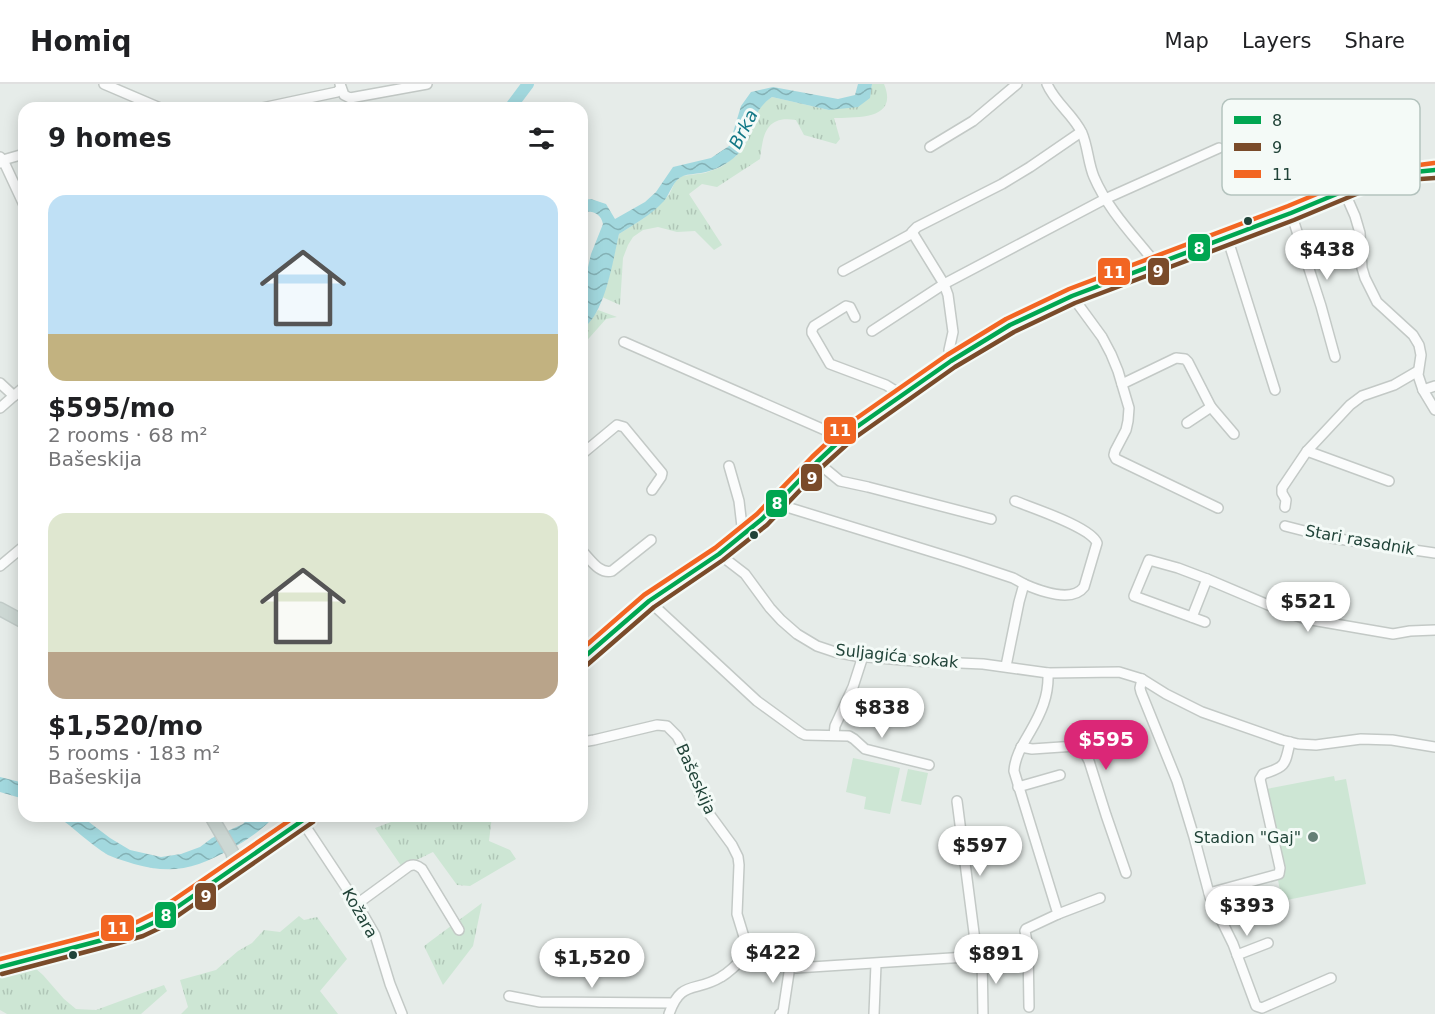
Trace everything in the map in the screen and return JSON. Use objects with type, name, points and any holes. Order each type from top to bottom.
[{"type":"main road","points":[[1420,172],[1435,170]]},
{"type":"main road","points":[[588,654],[649,601],[743,536],[843,438],[951,361],[1011,325],[1072,296],[1334,195]]},
{"type":"main road","points":[[0,609],[18,619]]},
{"type":"main road","points":[[215,822],[232,852],[236,865]]},
{"type":"main road","points":[[0,967],[140,928],[157,921],[300,822]]},
{"type":"street","points":[[104,84],[146,102]]},
{"type":"street","points":[[341,86],[344,95],[350,98],[427,84]]},
{"type":"street","points":[[930,147],[973,121],[1017,84]]},
{"type":"street","points":[[1047,84],[1050,92],[1074,120],[1081,132],[1093,174],[1105,199],[1156,264]]},
{"type":"street","points":[[290,102],[337,92],[341,86]]},
{"type":"street","points":[[843,271],[913,233],[917,227],[1030,167],[1081,132]]},
{"type":"street","points":[[872,332],[944,284],[1105,199],[1219,148]]},
{"type":"street","points":[[18,156],[1,160],[18,192]]},
{"type":"street","points":[[1346,195],[1360,233],[1362,268],[1365,278],[1377,302],[1413,335],[1419,345],[1421,355],[1418,375],[1423,390],[1435,410]]},
{"type":"street","points":[[1290,213],[1321,306],[1335,357]]},
{"type":"street","points":[[913,233],[948,294],[953,332],[949,350],[951,361]]},
{"type":"street","points":[[1227,237],[1275,390]]},
{"type":"street","points":[[1072,296],[1102,337],[1122,384],[1129,415],[1126,430],[1114,451],[1116,459],[1218,508]]},
{"type":"street","points":[[855,317],[850,308],[846,306],[814,326],[812,333],[826,359],[830,364],[886,385],[902,395]]},
{"type":"street","points":[[624,342],[843,438]]},
{"type":"street","points":[[1122,384],[1181,357],[1188,362],[1211,407],[1234,434]]},
{"type":"street","points":[[1285,507],[1286,500],[1282,488],[1308,451],[1350,405],[1362,396],[1394,385],[1418,371]]},
{"type":"street","points":[[0,383],[14,396]]},
{"type":"street","points":[[1423,390],[1435,386]]},
{"type":"street","points":[[0,408],[18,392]]},
{"type":"street","points":[[1187,423],[1211,407]]},
{"type":"street","points":[[588,449],[611,429],[621,425],[662,473],[652,490]]},
{"type":"street","points":[[1308,451],[1389,481]]},
{"type":"street","points":[[817,462],[840,481],[991,519]]},
{"type":"street","points":[[729,466],[739,501],[743,536]]},
{"type":"street","points":[[777,504],[962,561],[1013,578],[1033,588],[1066,596],[1081,591],[1097,543],[1092,536],[1073,525],[1015,501]]},
{"type":"street","name":"Stari rasadnik","points":[[1285,526],[1332,538],[1435,553]]},
{"type":"street","points":[[588,557],[602,571],[608,573],[651,540]]},
{"type":"street","points":[[0,566],[18,551]]},
{"type":"street","name":"Suljagića sokak","points":[[719,554],[745,574],[776,614],[797,634],[818,646],[835,652],[863,657],[1006,666],[1048,674],[1119,672],[1142,679],[1202,712],[1290,742],[1316,745],[1361,739],[1392,740],[1435,747]]},
{"type":"street","points":[[1205,622],[1134,596],[1149,560],[1178,568],[1306,619],[1393,634],[1435,630]]},
{"type":"street","points":[[1192,617],[1207,579]]},
{"type":"street","points":[[1006,666],[1024,584]]},
{"type":"street","points":[[649,601],[757,701],[798,731],[805,735],[849,736],[865,749],[928,765]]},
{"type":"street","points":[[834,735],[863,657]]},
{"type":"street","points":[[1048,674],[1046,698],[1042,710],[1021,747],[1014,771],[1058,914]]},
{"type":"street","points":[[1142,679],[1141,692],[1177,781],[1209,893],[1256,1006],[1260,1008],[1331,978]]},
{"type":"street","name":"Bašeskija","points":[[588,741],[660,724],[667,726],[676,736],[682,745],[696,785],[710,815],[738,857],[737,914],[744,937],[753,948]]},
{"type":"street","points":[[1209,893],[1279,874],[1280,868],[1260,779],[1263,774],[1285,764],[1290,742]]},
{"type":"street","points":[[1021,747],[1032,749],[1076,746],[1085,753],[1125,873]]},
{"type":"street","points":[[1018,787],[1060,775]]},
{"type":"street","points":[[957,801],[980,956],[983,1014]]},
{"type":"street","name":"Kožara","points":[[307,822],[375,935],[402,1014]]},
{"type":"street","points":[[357,904],[406,868],[417,866],[422,869],[459,930]]},
{"type":"street","points":[[1029,1007],[1026,929],[1100,898]]},
{"type":"street","points":[[1237,956],[1268,943]]},
{"type":"street","points":[[669,1014],[677,996],[686,989],[720,978],[753,948],[796,968],[980,956],[1028,947]]},
{"type":"street","points":[[874,1014],[876,964]]},
{"type":"street","points":[[780,1014],[783,1012],[790,966]]},
{"type":"street","points":[[509,996],[540,1002],[673,1003]]},
{"type":"green space","points":[[872,84],[884,84],[886,104],[873,114],[834,118],[840,139],[836,144],[804,135],[796,120],[778,120],[768,128],[765,134],[760,159],[717,187],[702,184],[689,194],[722,245],[714,250],[695,231],[677,232],[658,227],[643,230],[633,237],[623,258],[620,305],[602,297],[619,234],[644,218],[669,195],[675,182],[682,176],[705,173],[721,167],[736,156],[745,146],[756,113],[762,104],[772,97],[829,110],[872,87]]},
{"type":"green space","points":[[598,310],[617,317],[606,319],[588,339],[588,323]]},
{"type":"green space","points":[[853,758],[900,768],[890,814],[864,809],[866,797],[846,792]]},
{"type":"green space","points":[[908,769],[928,773],[921,805],[901,801]]},
{"type":"green space","name":"Stadion \"Gaj\"","points":[[1334,776],[1335,781],[1346,779],[1366,884],[1282,901],[1261,790]]},
{"type":"green space","points":[[391,822],[491,822],[489,841],[510,850],[516,859],[470,886],[457,885],[433,852],[402,867],[375,828]]},
{"type":"green space","points":[[482,903],[473,946],[443,985],[424,946]]},
{"type":"green space","points":[[299,916],[304,920],[317,917],[347,959],[320,991],[338,1014],[181,1014],[188,1007],[180,980],[216,970],[238,951],[252,943],[264,930],[280,932]]},
{"type":"green space","points":[[35,968],[76,1009],[96,1010],[164,985],[167,991],[141,1014],[7,1014],[0,1010],[0,969]]},
{"type":"water","name":"Brka","points":[[858,84],[872,84],[870,98],[858,107],[829,110],[772,97],[759,111],[743,148],[737,155],[711,171],[680,178],[659,206],[619,234],[607,286],[597,312],[588,324],[588,267],[603,224],[596,213],[588,211],[588,199],[606,204],[615,219],[645,202],[656,192],[673,167],[711,158],[729,146],[741,106],[751,92],[773,87],[838,99],[855,95]]},
{"type":"water","points":[[0,777],[18,782],[18,797],[0,792]]},
{"type":"water","points":[[65,822],[89,822],[130,850],[161,857],[181,854],[200,847],[212,838],[245,822],[269,822],[237,846],[219,856],[184,868],[161,869],[134,864],[108,855]]},
{"type":"waterway","points":[[514,102],[528,84]]},
{"type":"transit line","name":"11","points":[[1420,165],[1434,163]]},
{"type":"transit line","name":"8","points":[[1420,172],[1435,170]]},
{"type":"transit line","name":"9","points":[[1420,179],[1435,178]]},
{"type":"transit line","name":"11","points":[[588,644],[644,595],[715,548],[757,514],[844,427],[947,355],[1006,319],[1069,289],[1314,195]]},
{"type":"transit line","name":"8","points":[[588,654],[649,601],[719,554],[762,519],[848,433],[951,361],[1010,325],[1072,296],[1334,195]]},
{"type":"transit line","name":"9","points":[[588,664],[654,607],[723,560],[767,525],[822,467],[853,439],[955,367],[1014,332],[1075,303],[1354,195]]},
{"type":"transit line","name":"11","points":[[0,959],[137,922],[153,914],[287,822]]},
{"type":"transit line","name":"8","points":[[0,967],[110,938],[157,921],[300,822]]},
{"type":"transit line","name":"9","points":[[2,974],[143,936],[160,928],[313,822]]},
{"type":"place","name":"Stadion \"Gaj\"","points":[[1313,837]]}]
